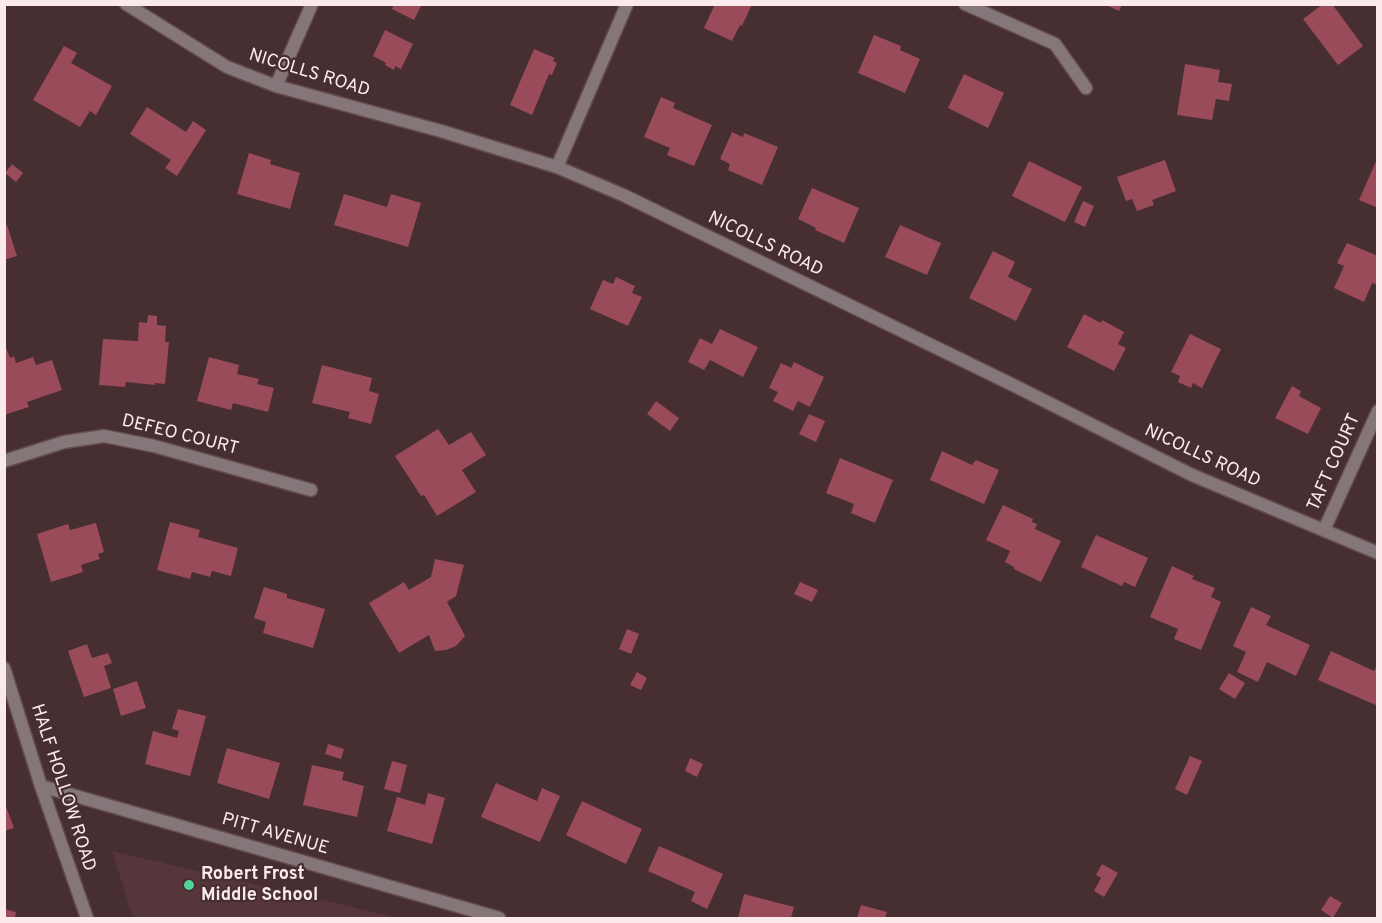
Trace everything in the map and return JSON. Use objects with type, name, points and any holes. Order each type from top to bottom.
[{"type":"street","name":"NICOLLS ROAD","points":[[126,4],[227,67],[276,86],[441,131],[557,167],[623,195],[1192,475],[1377,553]]},
{"type":"street","points":[[276,86],[312,4]]},
{"type":"street","points":[[557,167],[627,4]]},
{"type":"street","points":[[965,4],[1055,44],[1086,88]]},
{"type":"street","name":"TAFT COURT","points":[[1324,530],[1377,411]]},
{"type":"street","name":"DEFEO COURT","points":[[4,461],[64,442],[104,436],[154,446],[311,490]]},
{"type":"street","name":"HALF HOLLOW ROAD","points":[[4,668],[41,786],[87,918]]},
{"type":"street","name":"PITT AVENUE","points":[[41,786],[499,918]]},
{"type":"shaded area","name":"Robert Frost Middle School","points":[[112,851],[399,918],[133,918]]},
{"type":"building","points":[[394,4],[422,4],[414,20],[392,9]]},
{"type":"building","points":[[715,4],[752,4],[732,41],[704,28]]},
{"type":"building","points":[[1104,4],[1122,4],[1119,11]]},
{"type":"building","points":[[1323,4],[1332,4],[1363,46],[1338,65],[1303,19]]},
{"type":"building","points":[[385,30],[413,44],[401,69],[395,66],[394,70],[373,56]]},
{"type":"building","points":[[874,35],[901,46],[900,50],[920,59],[905,93],[858,73]]},
{"type":"building","points":[[64,46],[77,53],[71,63],[112,86],[96,115],[90,111],[80,127],[33,100]]},
{"type":"building","points":[[534,49],[555,58],[553,61],[557,63],[552,75],[549,74],[532,115],[510,105]]},
{"type":"building","points":[[1185,64],[1220,70],[1218,82],[1232,84],[1229,101],[1216,99],[1212,120],[1177,115]]},
{"type":"building","points":[[964,74],[1004,93],[988,128],[948,108]]},
{"type":"building","points":[[661,97],[675,103],[673,108],[712,125],[694,166],[667,155],[670,148],[644,137]]},
{"type":"building","points":[[147,107],[186,132],[193,121],[206,130],[177,176],[165,168],[171,160],[130,134]]},
{"type":"building","points":[[732,132],[743,137],[744,133],[778,147],[762,185],[728,170],[730,164],[720,159]]},
{"type":"building","points":[[249,153],[271,160],[270,164],[300,173],[290,209],[237,194]]},
{"type":"building","points":[[1378,157],[1378,208],[1359,200]]},
{"type":"building","points":[[1165,160],[1176,191],[1152,200],[1154,205],[1137,211],[1132,199],[1126,201],[1117,177]]},
{"type":"building","points":[[1029,161],[1082,187],[1065,222],[1012,196]]},
{"type":"building","points":[[12,164],[23,173],[16,182],[5,173]]},
{"type":"building","points":[[812,188],[859,208],[844,243],[815,230],[816,228],[798,219]]},
{"type":"building","points":[[344,194],[387,207],[391,194],[421,203],[408,247],[334,225]]},
{"type":"building","points":[[1083,201],[1094,206],[1085,227],[1074,222]]},
{"type":"building","points":[[4,225],[7,225],[17,256],[4,260]]},
{"type":"building","points":[[900,225],[941,243],[927,275],[885,257]]},
{"type":"building","points":[[1347,243],[1378,256],[1378,285],[1372,283],[1364,302],[1334,288],[1344,266],[1337,263]]},
{"type":"building","points":[[993,251],[1015,262],[1008,277],[1032,289],[1016,321],[969,298]]},
{"type":"building","points":[[616,277],[635,286],[632,293],[642,297],[628,326],[590,309],[603,280],[613,284]]},
{"type":"building","points":[[1084,314],[1101,323],[1102,320],[1124,332],[1118,344],[1126,348],[1114,371],[1067,347]]},
{"type":"building","points":[[148,315],[157,316],[157,325],[166,326],[165,342],[169,342],[165,384],[126,382],[125,387],[99,385],[103,339],[138,341],[139,322],[147,323]]},
{"type":"building","points":[[720,329],[758,347],[743,377],[710,360],[704,370],[688,362],[700,338],[712,344]]},
{"type":"building","points":[[1190,334],[1221,349],[1202,388],[1193,383],[1191,388],[1178,382],[1180,376],[1171,372]]},
{"type":"building","points":[[4,343],[10,358],[14,356],[16,363],[33,357],[36,365],[52,360],[62,390],[27,402],[29,407],[4,415]]},
{"type":"building","points":[[209,357],[239,365],[237,374],[259,379],[257,384],[274,388],[268,412],[233,403],[231,410],[197,401]]},
{"type":"building","points":[[794,362],[824,377],[810,407],[798,401],[793,411],[773,401],[778,392],[769,388],[781,363],[791,368]]},
{"type":"building","points":[[322,365],[372,378],[369,391],[379,394],[371,424],[348,418],[350,412],[312,403]]},
{"type":"building","points":[[1292,386],[1301,391],[1299,396],[1321,408],[1308,434],[1275,418]]},
{"type":"building","points":[[656,401],[679,418],[670,431],[647,414]]},
{"type":"building","points":[[809,414],[825,421],[816,442],[799,434]]},
{"type":"building","points":[[438,429],[449,445],[471,432],[486,455],[462,470],[476,492],[437,516],[395,456]]},
{"type":"building","points":[[942,451],[972,465],[976,460],[999,470],[984,504],[930,480]]},
{"type":"building","points":[[840,458],[893,480],[875,523],[851,513],[854,504],[826,493]]},
{"type":"building","points":[[1003,505],[1033,519],[1032,522],[1037,524],[1035,529],[1061,541],[1041,582],[1014,569],[1005,562],[1010,551],[986,540]]},
{"type":"building","points":[[170,522],[200,530],[198,537],[238,548],[231,576],[212,571],[210,577],[192,572],[190,579],[157,570]]},
{"type":"building","points":[[96,523],[104,552],[98,554],[100,559],[81,565],[83,572],[51,582],[37,534],[68,524],[70,530]]},
{"type":"building","points":[[1096,535],[1148,558],[1135,587],[1124,582],[1122,586],[1081,567]]},
{"type":"building","points":[[435,559],[464,565],[456,596],[447,602],[465,636],[456,646],[435,651],[429,635],[399,653],[369,603],[404,582],[409,590],[431,577]]},
{"type":"building","points":[[1172,566],[1194,576],[1192,579],[1215,588],[1211,597],[1221,602],[1201,650],[1174,639],[1178,629],[1150,617]]},
{"type":"building","points":[[800,582],[818,590],[812,602],[794,594]]},
{"type":"building","points":[[264,587],[287,594],[287,598],[325,609],[313,648],[263,633],[266,622],[254,618]]},
{"type":"building","points":[[1251,607],[1271,616],[1266,625],[1310,645],[1296,676],[1267,662],[1258,682],[1237,672],[1246,652],[1233,646]]},
{"type":"building","points":[[627,629],[639,634],[631,654],[619,649]]},
{"type":"building","points":[[87,644],[92,658],[108,653],[112,663],[104,666],[111,688],[84,697],[68,651]]},
{"type":"building","points":[[1331,651],[1374,671],[1378,664],[1378,706],[1318,680]]},
{"type":"building","points":[[637,672],[647,678],[641,690],[630,685]]},
{"type":"building","points":[[1229,673],[1245,683],[1235,699],[1219,689]]},
{"type":"building","points":[[137,681],[146,708],[121,716],[113,689]]},
{"type":"building","points":[[178,709],[206,716],[190,776],[145,764],[153,731],[177,738],[179,731],[172,729]]},
{"type":"building","points":[[328,744],[344,749],[341,759],[325,754]]},
{"type":"building","points":[[227,748],[280,763],[269,799],[217,783]]},
{"type":"building","points":[[1190,756],[1202,761],[1187,795],[1175,789]]},
{"type":"building","points":[[690,758],[703,764],[697,777],[685,771]]},
{"type":"building","points":[[392,761],[407,765],[400,793],[384,789]]},
{"type":"building","points":[[312,765],[344,772],[342,780],[364,786],[357,817],[303,805]]},
{"type":"building","points":[[496,783],[537,801],[542,788],[560,796],[540,842],[481,817]]},
{"type":"building","points":[[428,793],[445,798],[432,844],[387,831],[397,797],[425,805]]},
{"type":"building","points":[[4,801],[14,828],[4,831]]},
{"type":"building","points":[[582,801],[642,829],[626,864],[566,835]]},
{"type":"building","points":[[659,846],[723,874],[707,909],[691,901],[695,892],[648,871]]},
{"type":"building","points":[[1102,864],[1118,873],[1104,897],[1094,891],[1101,878],[1096,875]]},
{"type":"building","points":[[744,894],[794,907],[791,918],[738,918]]},
{"type":"building","points":[[1330,896],[1342,903],[1333,918],[1321,910]]},
{"type":"building","points":[[861,905],[887,912],[885,918],[857,918]]},
{"type":"building","points":[[4,909],[16,912],[15,918],[4,918]]},
{"type":"place","name":"Robert Frost Middle School","points":[[189,885]]}]
